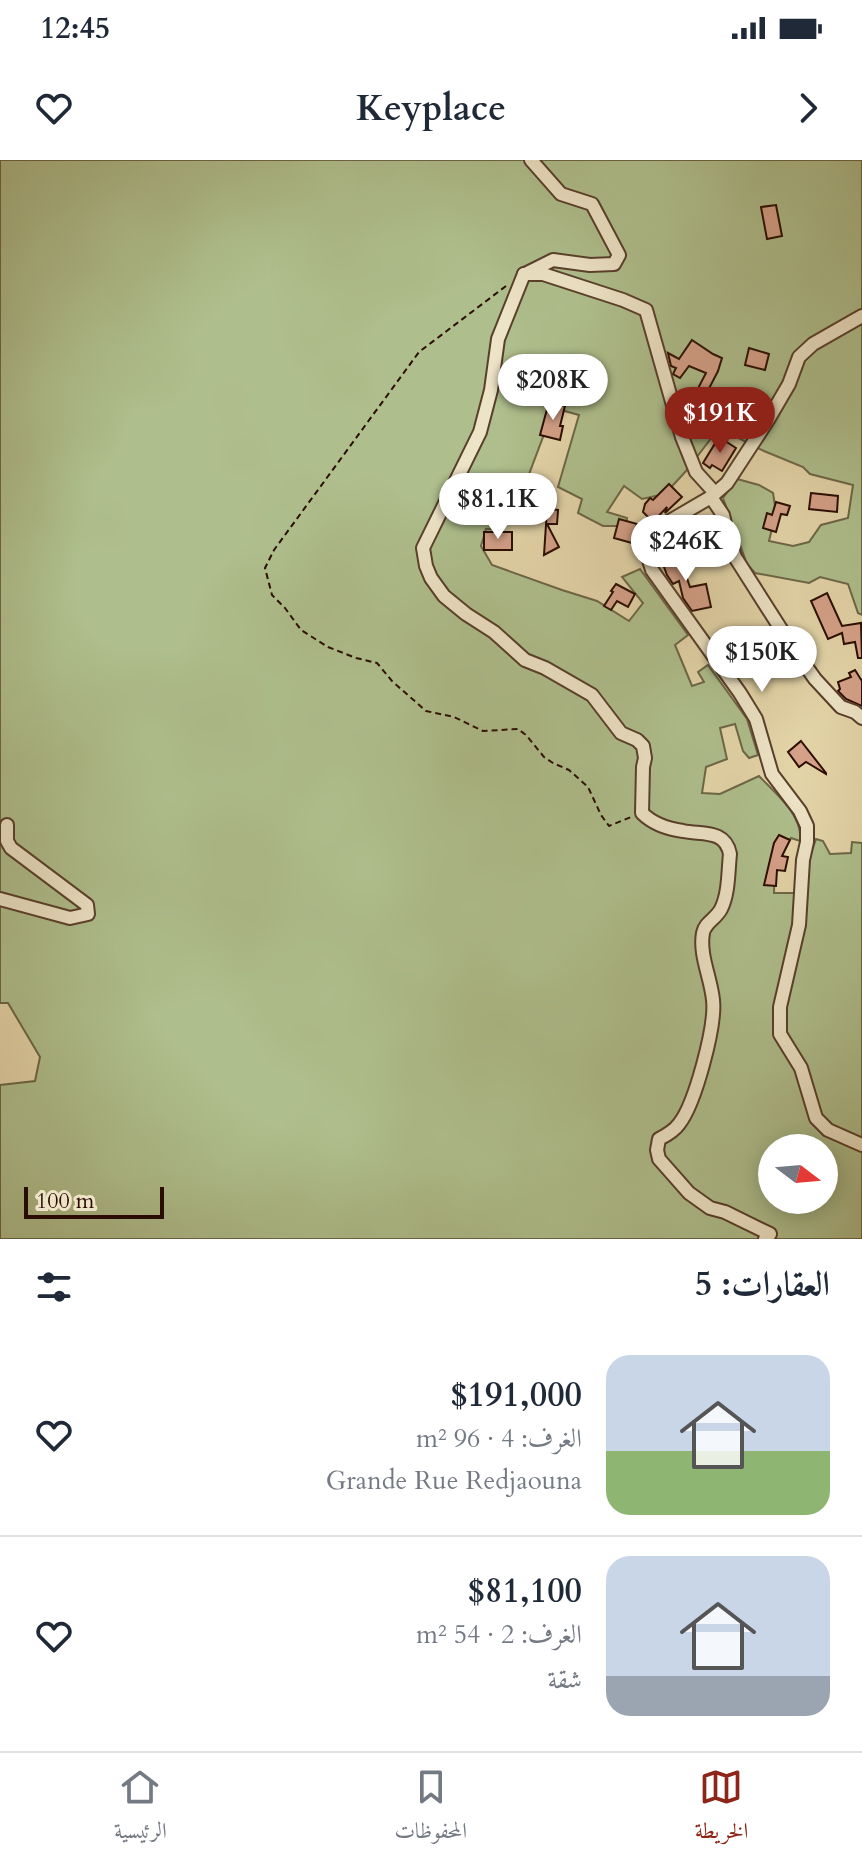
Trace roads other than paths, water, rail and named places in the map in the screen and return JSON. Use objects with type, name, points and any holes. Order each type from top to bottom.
[{"type":"street","points":[[531,160],[561,194],[592,204],[619,255],[614,264],[590,265],[553,260],[524,274],[498,339],[491,390],[480,432],[423,548],[426,566],[444,596],[494,632],[525,660],[592,695],[621,733],[643,746],[642,813],[651,822],[684,832],[711,833],[729,848],[725,898],[718,914],[703,930],[702,945],[714,1004],[704,1061],[680,1123],[659,1139],[657,1150],[659,1159],[689,1193],[710,1208],[770,1234],[765,1239]]},
{"type":"street","points":[[524,274],[543,274],[646,310],[682,437],[696,472],[723,515],[735,557],[815,679],[841,707],[862,718]]},
{"type":"street","points":[[862,316],[813,344],[799,357],[789,384],[740,466],[713,495],[663,525],[652,539],[648,557],[652,570],[756,719],[772,774],[800,811],[807,826],[799,925],[780,1007],[780,1034],[801,1068],[816,1118],[828,1130],[862,1145]]},
{"type":"street","points":[[0,899],[70,918],[88,914],[87,905],[11,848],[7,841],[7,825]]}]
